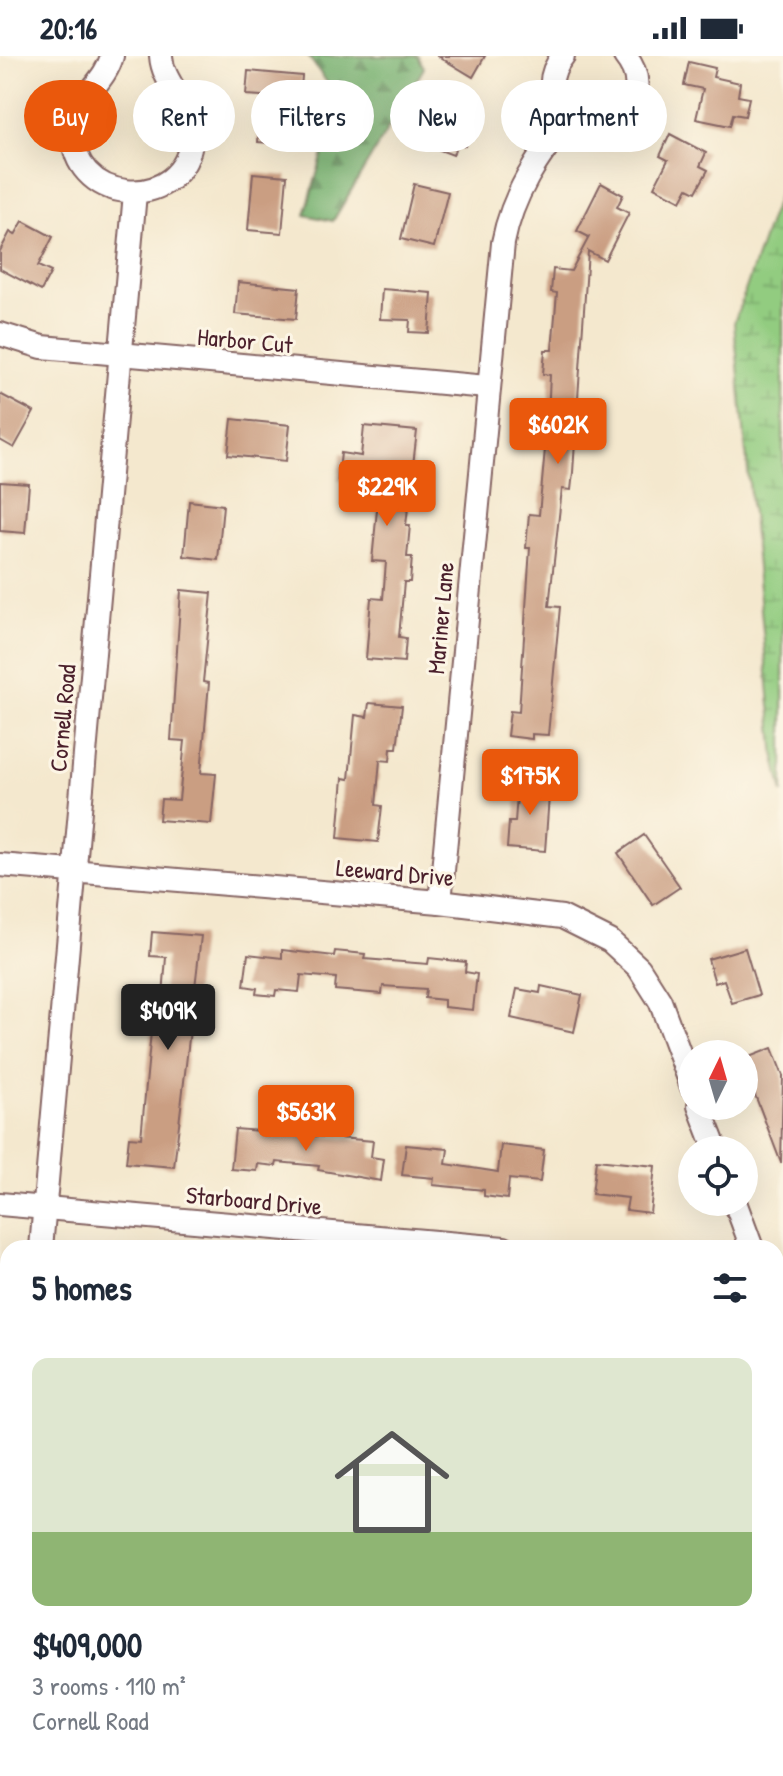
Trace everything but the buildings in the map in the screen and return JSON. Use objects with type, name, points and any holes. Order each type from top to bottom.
[{"type":"street","points":[[112,56],[107,71],[79,107],[74,125],[75,146],[83,166],[97,181],[117,190],[135,193],[165,183],[183,164],[189,152],[191,123],[181,99],[167,82],[161,56]]},
{"type":"street","points":[[553,80],[554,71],[563,56]]},
{"type":"street","points":[[625,56],[635,80]]},
{"type":"street","name":"Mariner Lane","points":[[440,902],[487,387],[509,216],[544,152]]},
{"type":"street","name":"Cornell Road","points":[[42,1240],[135,193]]},
{"type":"street","name":"Harbor Cut","points":[[0,334],[42,347],[120,356],[487,387]]},
{"type":"street","name":"Leeward Drive","points":[[0,865],[544,912],[579,923],[610,941],[639,968],[660,1001],[678,1049]]},
{"type":"street","name":"Starboard Drive","points":[[0,1204],[380,1240]]},
{"type":"street","points":[[739,1216],[745,1240]]},
{"type":"green space","points":[[308,56],[418,56],[424,68],[417,80],[390,80],[390,125],[333,221],[305,215],[323,152],[374,152],[374,80],[325,80]]},
{"type":"green space","points":[[783,182],[783,794],[775,758],[734,323]]}]
